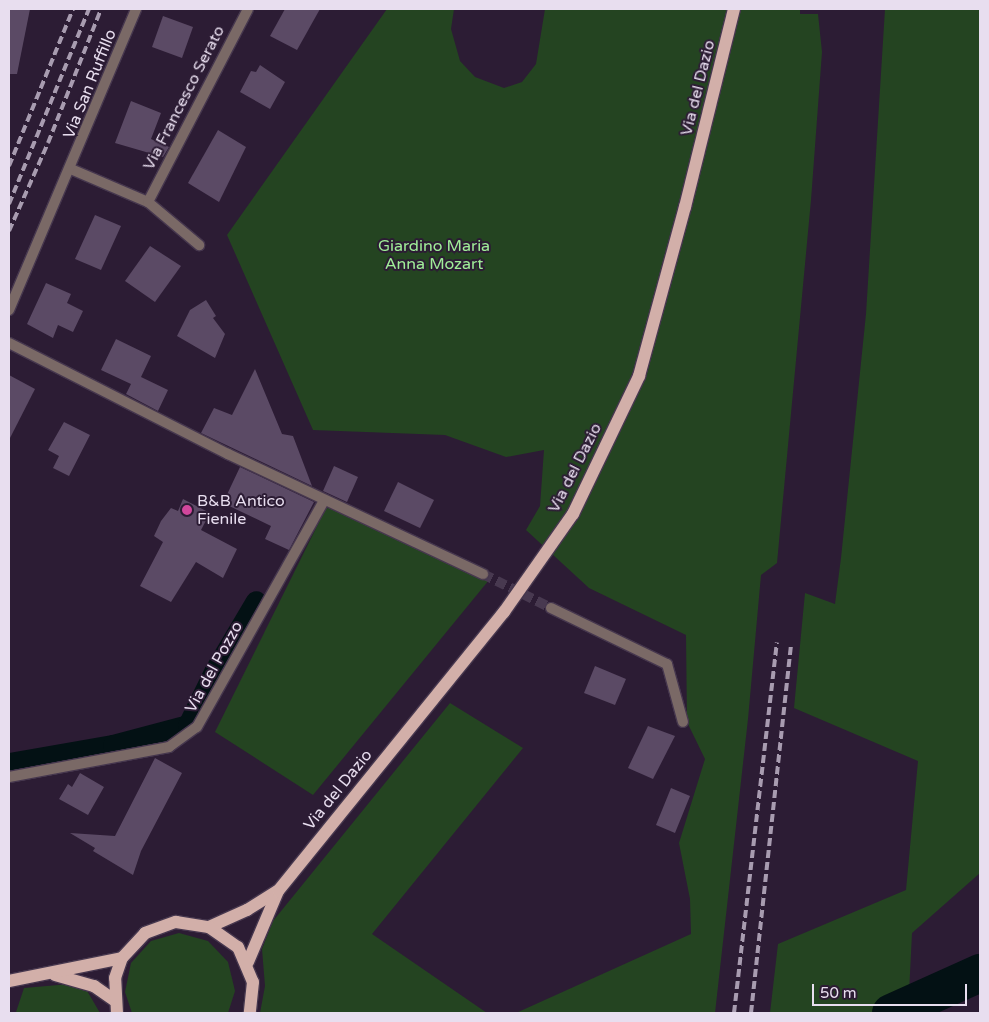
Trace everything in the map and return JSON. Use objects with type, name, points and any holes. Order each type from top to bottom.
[{"type":"main road","name":"Via del Dazio","points":[[248,962],[278,891],[504,612],[573,514],[638,376],[685,207],[734,9]]},
{"type":"main road","name":"Via del Dazio","points":[[209,926],[247,910],[278,891]]},
{"type":"main road","name":"Via del Dazio","points":[[117,1013],[114,1000],[114,978],[122,958],[145,934],[160,926],[193,922],[209,926],[231,941],[248,962],[254,982],[250,1013]]},
{"type":"main road","points":[[9,982],[122,958]]},
{"type":"main road","points":[[52,974],[94,986],[114,1000]]},
{"type":"street","name":"Via San Ruffillo","points":[[9,310],[71,169],[136,9]]},
{"type":"street","name":"Via Francesco Serato","points":[[148,202],[248,9]]},
{"type":"street","points":[[71,169],[134,198],[148,202],[199,245]]},
{"type":"street","points":[[9,343],[324,501],[483,574]]},
{"type":"street","name":"Via del Pozzo","points":[[9,777],[169,747],[197,727],[324,501]]},
{"type":"street","points":[[551,608],[667,664],[683,722]]},
{"type":"green space","name":"Giardino Maria Anna Mozart","points":[[387,9],[454,9],[451,29],[460,61],[475,77],[504,88],[522,82],[536,64],[545,9],[800,9],[800,14],[818,14],[822,52],[811,200],[777,563],[761,575],[748,719],[715,1013],[516,1013],[691,934],[690,899],[679,843],[705,759],[687,722],[686,635],[589,588],[526,530],[540,506],[544,450],[506,457],[445,435],[313,430],[227,235]]},
{"type":"green space","points":[[885,9],[980,9],[980,873],[912,933],[908,1013],[770,1013],[778,944],[906,890],[918,761],[794,708],[805,593],[835,604],[841,558],[866,314]]},
{"type":"green space","points":[[327,506],[489,580],[313,795],[215,732]]},
{"type":"green space","points":[[450,703],[523,748],[372,934],[487,1013],[260,1013],[265,986],[262,949],[273,921]]},
{"type":"green space","points":[[179,933],[208,941],[228,962],[235,991],[228,1013],[132,1013],[125,992],[131,963],[151,941]]},
{"type":"green space","points":[[70,984],[86,989],[100,1013],[9,1013],[16,1012],[24,988]]},
{"type":"building","points":[[9,9],[30,9],[17,74],[9,74]]},
{"type":"building","points":[[285,9],[320,9],[297,50],[270,36]]},
{"type":"building","points":[[163,16],[193,27],[182,58],[152,47]]},
{"type":"building","points":[[260,65],[285,82],[270,109],[240,92],[251,71],[256,72]]},
{"type":"building","points":[[131,101],[161,113],[151,139],[169,147],[163,157],[115,143]]},
{"type":"building","points":[[218,130],[246,147],[219,202],[188,183]]},
{"type":"building","points":[[95,215],[121,226],[101,270],[75,259]]},
{"type":"building","points":[[150,246],[181,266],[155,302],[125,281]]},
{"type":"building","points":[[46,283],[71,294],[67,303],[83,311],[73,332],[58,325],[53,338],[27,324]]},
{"type":"building","points":[[206,300],[216,316],[213,318],[225,334],[215,358],[177,336],[190,310]]},
{"type":"building","points":[[116,339],[151,356],[141,377],[168,390],[158,411],[126,394],[131,384],[101,370]]},
{"type":"building","points":[[255,369],[282,434],[293,436],[312,486],[201,433],[214,408],[232,415]]},
{"type":"building","points":[[9,375],[35,389],[9,440]]},
{"type":"building","points":[[64,422],[90,435],[69,476],[53,468],[59,456],[48,450]]},
{"type":"building","points":[[334,466],[358,477],[347,502],[323,491]]},
{"type":"building","points":[[240,467],[314,502],[289,550],[265,539],[271,526],[223,503]]},
{"type":"building","points":[[398,482],[434,500],[420,528],[384,511]]},
{"type":"building","points":[[183,499],[210,513],[201,530],[237,549],[223,578],[196,562],[171,602],[140,586],[163,542],[154,536],[161,521],[171,508],[178,511]]},
{"type":"building","points":[[595,666],[626,679],[615,705],[584,693]]},
{"type":"building","points":[[648,726],[675,736],[653,779],[628,768]]},
{"type":"building","points":[[155,758],[182,773],[141,851],[133,875],[93,851],[95,848],[70,833],[115,836]]},
{"type":"building","points":[[80,773],[104,787],[88,815],[59,799],[68,784],[72,787]]},
{"type":"building","points":[[671,788],[690,796],[675,833],[656,825]]},
{"type":"waterway","points":[[9,763],[113,745],[188,725],[215,670],[256,601]]},
{"type":"waterway","points":[[891,1013],[980,973]]},
{"type":"tunnel","points":[[483,574],[551,608]]},
{"type":"railway","points":[[9,166],[73,9]]},
{"type":"railway","points":[[9,204],[89,9]]},
{"type":"railway","points":[[9,231],[48,143],[101,9]]},
{"type":"railway","points":[[734,1013],[777,642]]},
{"type":"railway","points":[[751,1013],[791,644]]},
{"type":"place","name":"B&B Antico Fienile","points":[[187,510]]}]
